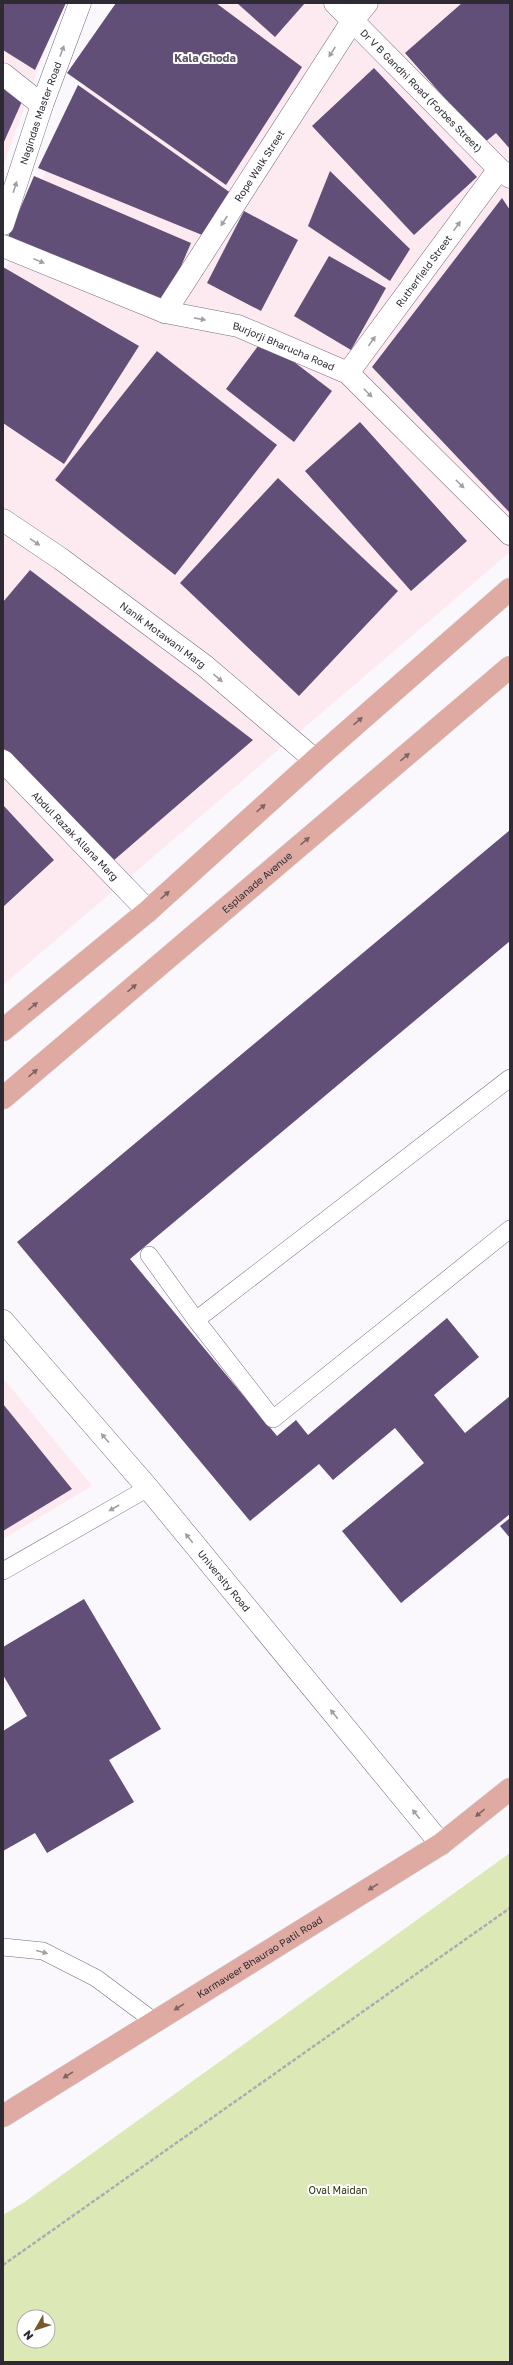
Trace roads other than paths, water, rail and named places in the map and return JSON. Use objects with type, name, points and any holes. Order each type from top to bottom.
[{"type":"main road","points":[[3,1030],[148,911],[315,760],[509,590]]},
{"type":"main road","name":"Esplanade Avenue","points":[[3,1098],[510,667]]},
{"type":"main road","name":"Karmaveer Bhaurao Patil Road","points":[[3,2116],[441,1844],[510,1788]]},
{"type":"street","name":"Nagindas Master Road","points":[[3,224],[42,105],[80,3]]},
{"type":"street","name":"Dr V B Gandhi Road (Forbes Street)","points":[[334,3],[353,20],[504,173]]},
{"type":"street","name":"Rope Walk Street","points":[[165,312],[353,20],[368,3]]},
{"type":"street","points":[[3,74],[42,105]]},
{"type":"street","name":"Rutherfield Street","points":[[348,373],[504,173]]},
{"type":"street","name":"Burjorji Bharucha Road","points":[[3,246],[165,312],[238,326],[348,373],[510,534]]},
{"type":"street","name":"Nanik Motawani Marg","points":[[3,520],[61,560],[205,666],[315,760]]},
{"type":"street","name":"Abdul Razak Allana Marg","points":[[3,761],[148,911]]},
{"type":"street","name":"University Road","points":[[3,1321],[148,1488],[441,1844]]},
{"type":"lane","points":[[196,1320],[510,1078]]},
{"type":"lane","points":[[149,1255],[196,1320],[273,1419],[510,1229]]},
{"type":"lane","points":[[3,1571],[148,1488]]},
{"type":"lane","points":[[3,1947],[43,1951],[96,1978],[155,2022]]},
{"type":"district","name":"Kala Ghoda","points":[[205,57]]},
{"type":"park label","name":"Oval Maidan","points":[[338,2190]]}]
